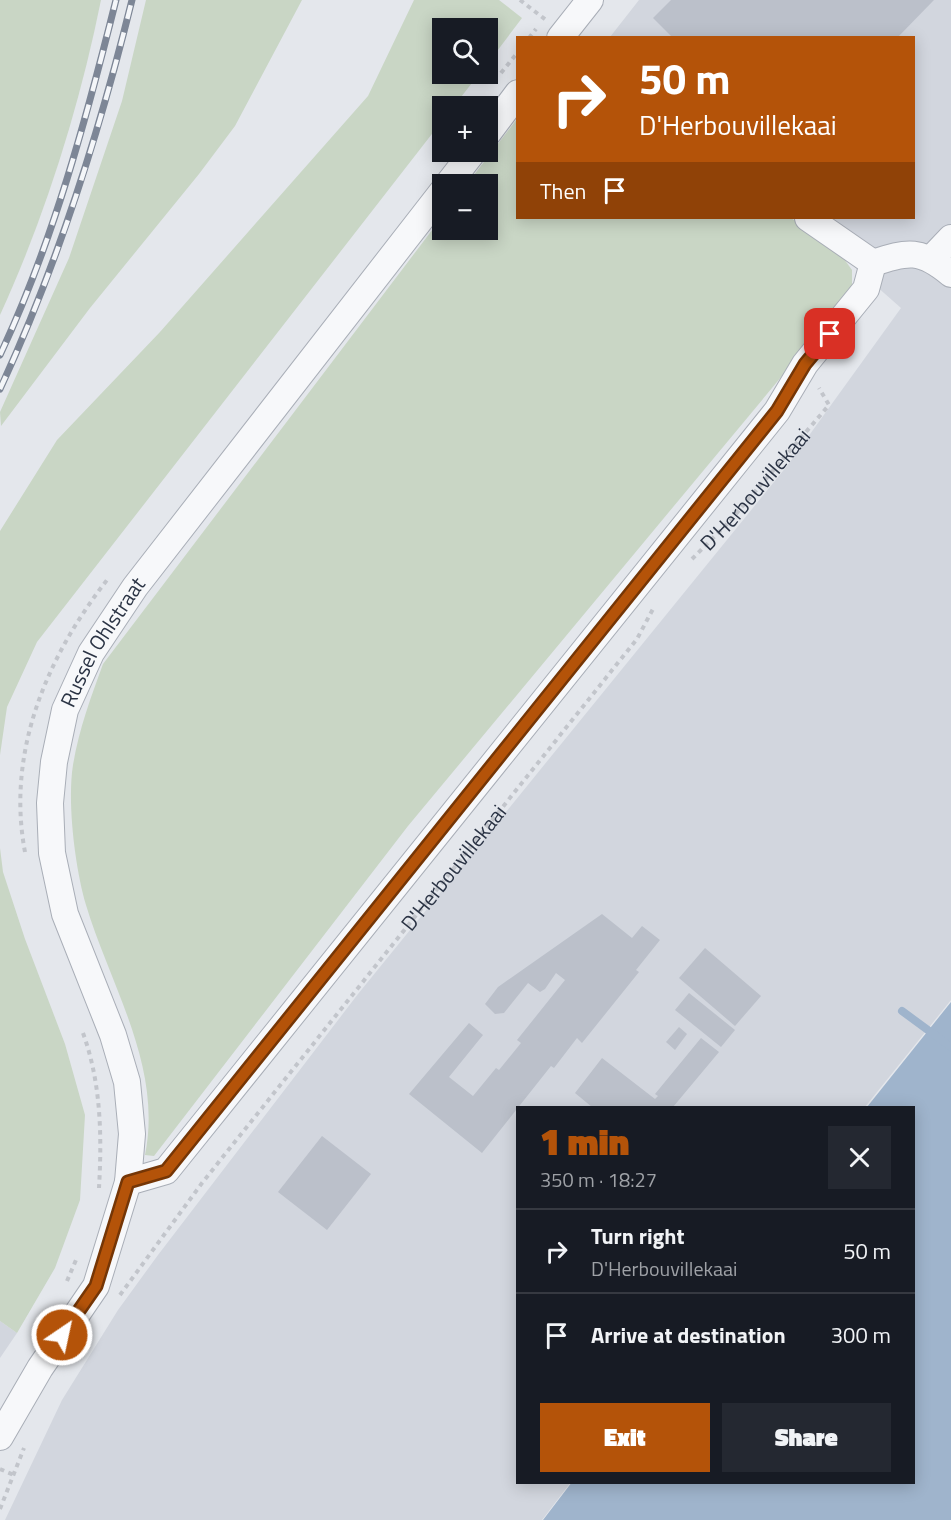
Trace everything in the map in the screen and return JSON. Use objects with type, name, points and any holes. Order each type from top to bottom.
[{"type":"street","points":[[560,31],[590,0]]},
{"type":"street","points":[[498,120],[516,96]]},
{"type":"street","points":[[456,174],[465,162]]},
{"type":"street","name":"Russel Ohlstraat","points":[[128,1182],[132,1134],[127,1082],[113,1035],[65,914],[52,853],[50,803],[54,762],[65,710],[91,653],[135,586],[432,205]]},
{"type":"street","points":[[809,219],[873,263],[901,253],[942,266],[951,238]]},
{"type":"street","name":"D'Herbouvillekaai","points":[[128,1182],[166,1171],[777,411],[805,364],[866,289],[873,263]]},
{"type":"street","points":[[0,1437],[40,1368],[96,1286],[128,1182]]},
{"type":"path","points":[[520,0],[560,31]]},
{"type":"path","name":"D'Herbouvillekaai","points":[[687,564],[729,522],[829,405],[805,364]]},
{"type":"path","points":[[27,861],[22,838],[22,777],[38,701],[50,669],[78,617],[115,571]]},
{"type":"path","name":"D'Herbouvillekaai","points":[[119,1296],[202,1183],[637,639],[657,600]]},
{"type":"path","points":[[82,1030],[98,1086],[101,1149],[98,1197]]},
{"type":"path","points":[[66,1283],[80,1251]]},
{"type":"path","points":[[0,1469],[14,1475],[0,1509]]},
{"type":"shaded area","points":[[639,0],[951,0],[951,1000],[866,1106],[516,1106],[516,1484],[569,1484],[542,1520],[5,1520],[62,1400],[118,1310],[158,1255],[358,994],[787,466],[901,308],[800,219],[915,219],[915,36],[611,36]]},
{"type":"shaded area","points":[[0,1321],[17,1333],[0,1358]]},
{"type":"green space","points":[[0,0],[101,0],[83,80],[60,160],[32,239],[0,315]]},
{"type":"green space","points":[[146,0],[302,0],[235,126],[90,308],[1,426],[0,412],[69,258],[122,101]]},
{"type":"green space","points":[[414,0],[499,0],[522,18],[498,50],[498,18],[432,18],[432,84],[471,84],[462,96],[432,96],[432,134],[37,642],[7,707],[0,755],[0,531],[57,440],[160,332],[368,96]]},
{"type":"green space","points":[[516,120],[516,219],[792,219],[839,252],[852,270],[852,288],[836,311],[408,826],[154,1156],[145,1155],[149,1122],[147,1090],[141,1058],[86,905],[78,873],[73,835],[71,780],[73,765],[82,726],[103,664],[432,230],[432,240],[498,240],[498,174],[475,174],[484,162],[498,162],[498,144]]},
{"type":"green space","points":[[0,848],[3,872],[25,939],[65,1044],[85,1115],[80,1200],[55,1268],[17,1333],[0,1321]]},
{"type":"water","points":[[951,1002],[951,1520],[543,1520],[570,1484],[915,1484],[915,1106],[868,1106]]},
{"type":"building","points":[[671,0],[934,0],[899,36],[671,36],[653,18]]},
{"type":"building","points":[[602,914],[632,938],[642,926],[660,940],[636,970],[639,972],[582,1043],[577,1038],[554,1068],[551,1066],[519,1106],[516,1106],[516,1110],[482,1153],[409,1094],[469,1023],[483,1035],[449,1077],[473,1096],[496,1068],[499,1070],[521,1043],[517,1040],[565,980],[556,973],[545,989],[540,992],[528,983],[504,1013],[495,1014],[485,1004],[498,987]]},
{"type":"building","points":[[705,948],[761,996],[735,1026],[679,978]]},
{"type":"building","points":[[689,993],[735,1030],[721,1047],[675,1010]]},
{"type":"building","points":[[679,1027],[687,1034],[675,1050],[666,1042]]},
{"type":"building","points":[[701,1038],[719,1052],[674,1106],[591,1106],[575,1093],[602,1058],[655,1099],[658,1096],[655,1094]]},
{"type":"building","points":[[322,1136],[371,1174],[327,1230],[278,1192]]},
{"type":"waterway","points":[[902,1011],[951,1047]]},
{"type":"railway","points":[[0,355],[36,269],[67,180],[116,0]]},
{"type":"railway","points":[[0,389],[59,246],[106,100],[132,0]]},
{"type":"route","points":[[62,1335],[96,1286],[128,1182],[166,1171],[777,411],[805,364],[830,334]]}]
